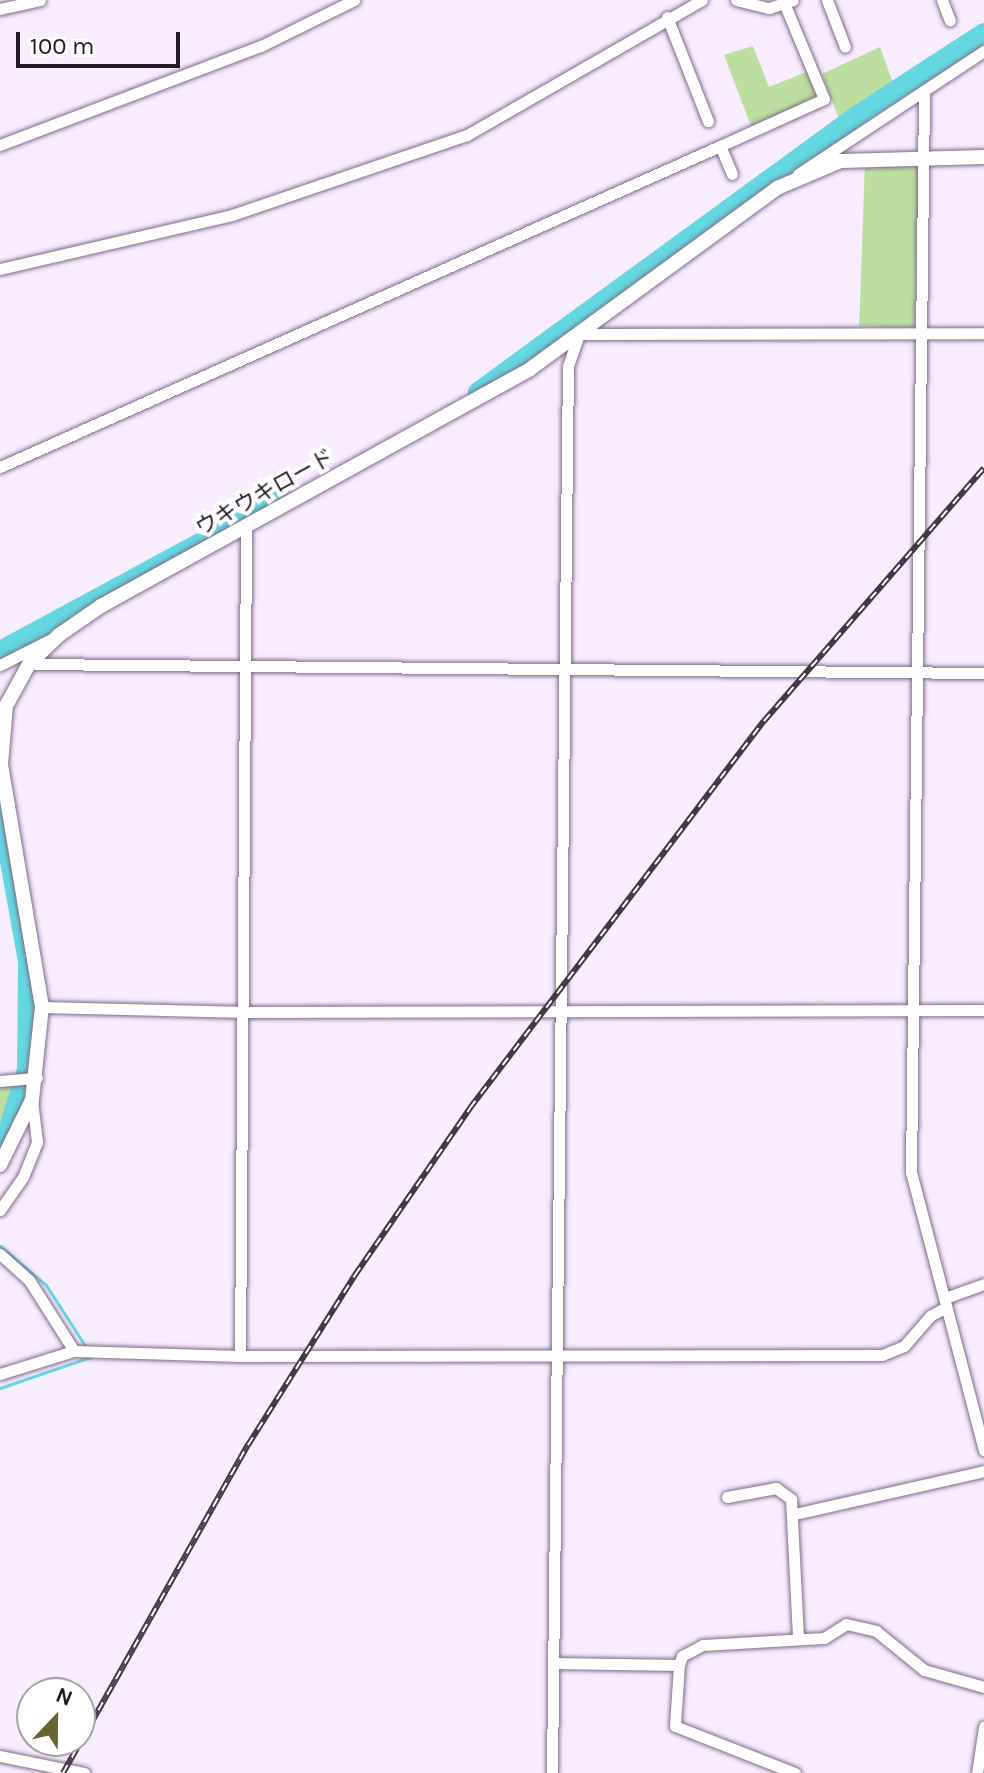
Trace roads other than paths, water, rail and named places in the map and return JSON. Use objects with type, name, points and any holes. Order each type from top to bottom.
[{"type":"street","points":[[0,9],[40,0]]},
{"type":"street","points":[[0,145],[261,46],[354,0]]},
{"type":"street","points":[[0,467],[824,99],[788,1],[769,8],[736,0]]},
{"type":"street","points":[[827,0],[845,47]]},
{"type":"street","points":[[942,0],[950,21]]},
{"type":"street","points":[[0,269],[232,215],[467,135],[694,1]]},
{"type":"street","points":[[667,17],[708,121]]},
{"type":"street","points":[[777,188],[924,94],[984,51]]},
{"type":"street","points":[[924,94],[918,332],[911,1172],[984,1451]]},
{"type":"street","points":[[720,146],[732,174]]},
{"type":"street","name":"ウキウキロード","points":[[0,1165],[32,1100],[37,1078],[42,1007],[7,840],[1,762],[6,706],[29,664],[59,635],[101,606],[246,530],[530,369],[777,188],[841,161],[984,157]]},
{"type":"street","points":[[552,1773],[568,366],[579,334],[984,333]]},
{"type":"street","points":[[240,1356],[246,1012],[246,530]]},
{"type":"street","points":[[0,665],[59,635]]},
{"type":"street","points":[[29,664],[246,670],[984,673]]},
{"type":"street","points":[[42,1007],[246,1012],[984,1010]]},
{"type":"street","points":[[0,1081],[37,1078]]},
{"type":"street","points":[[0,1210],[23,1177],[37,1142],[32,1100]]},
{"type":"street","points":[[0,1254],[29,1280],[74,1351]]},
{"type":"street","points":[[0,1374],[74,1351],[240,1356],[558,1352],[882,1355],[904,1346],[946,1302],[984,1284]]},
{"type":"street","points":[[795,1514],[984,1471]]},
{"type":"street","points":[[727,1497],[784,1489],[795,1514],[798,1639]]},
{"type":"street","points":[[795,1773],[675,1726],[682,1656],[703,1645],[824,1638],[846,1624],[862,1626],[924,1670],[984,1687]]},
{"type":"street","points":[[553,1663],[679,1665]]},
{"type":"street","points":[[977,1773],[984,1727]]},
{"type":"street","points":[[0,1756],[84,1773]]},
{"type":"waterway","points":[[478,392],[855,117],[984,33]]},
{"type":"waterway","points":[[0,651],[281,499]]},
{"type":"waterway","points":[[0,806],[28,962],[27,1070],[4,1144]]},
{"type":"waterway","points":[[0,1246],[46,1285],[86,1347]]},
{"type":"waterway","points":[[0,1388],[93,1356]]},
{"type":"railway","points":[[63,1773],[248,1445],[355,1275],[470,1108],[764,721],[984,468]]}]
